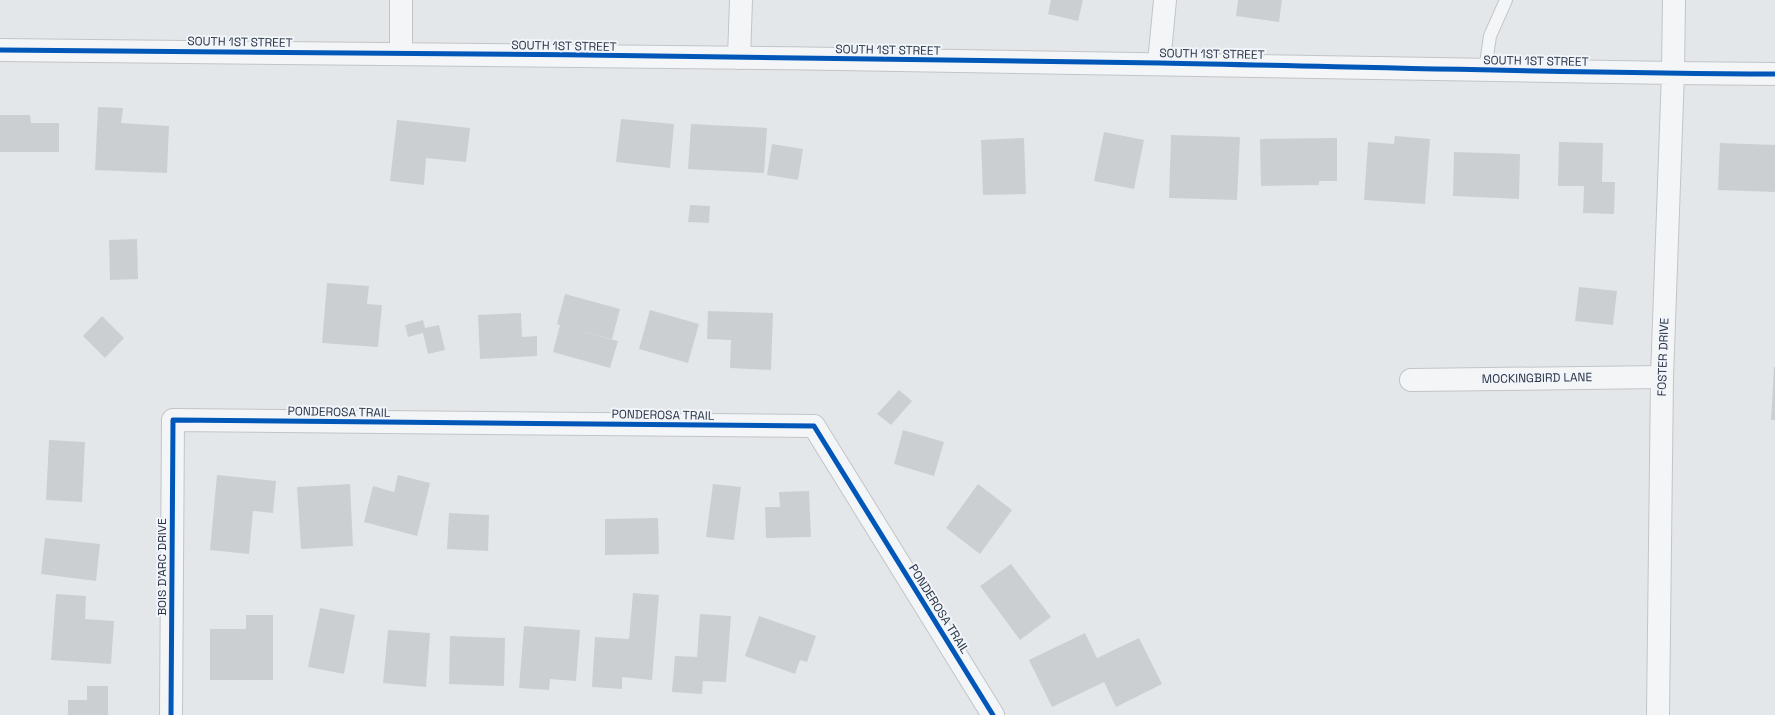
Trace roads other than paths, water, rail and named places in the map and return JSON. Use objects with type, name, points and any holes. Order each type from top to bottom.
[{"type":"street","points":[[401,0],[401,53]]},
{"type":"street","points":[[739,58],[741,0]]},
{"type":"street","points":[[1159,63],[1165,0]]},
{"type":"street","name":"FOSTER DRIVE","points":[[1658,715],[1662,377],[1673,73],[1674,0]]},
{"type":"street","name":"SOUTH 1ST STREET","points":[[0,50],[401,53],[1159,63],[1775,74]]},
{"type":"street","name":"MOCKINGBIRD LANE","points":[[1411,380],[1662,377]]},
{"type":"street","name":"BOIS D'ARC DRIVE","points":[[171,715],[173,420]]},
{"type":"street","name":"PONDEROSA TRAIL","points":[[173,420],[814,426],[993,715]]},
{"type":"lane","points":[[1484,70],[1490,36],[1506,0]]}]
